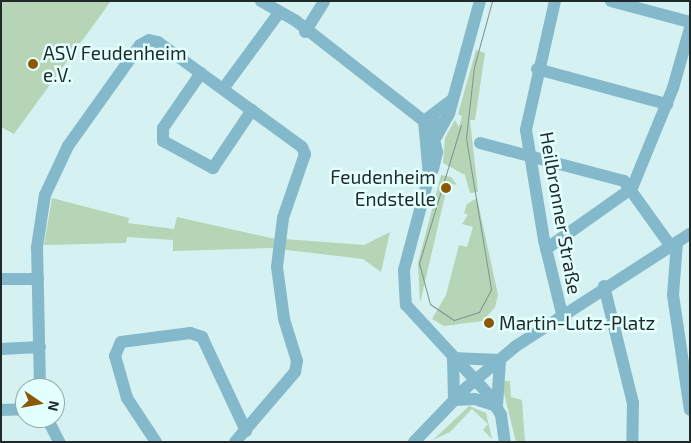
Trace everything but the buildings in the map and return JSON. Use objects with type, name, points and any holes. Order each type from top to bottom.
[{"type":"street","points":[[261,1],[278,14],[290,28],[305,32],[424,120],[436,137],[437,152],[404,270],[403,293],[414,319],[475,380],[497,406]]},
{"type":"street","points":[[305,32],[324,1]]},
{"type":"street","points":[[436,137],[444,124],[453,99],[480,1]]},
{"type":"street","name":"Heilbronner Straße","points":[[555,1],[537,69],[526,130],[528,156],[546,249],[562,314]]},
{"type":"street","points":[[611,1],[690,22]]},
{"type":"street","points":[[223,89],[278,14]]},
{"type":"street","points":[[546,249],[632,188],[667,104],[689,36]]},
{"type":"street","points":[[40,378],[38,279],[41,211],[55,169],[140,45],[149,40],[158,42],[302,147],[305,154],[283,218],[277,268],[284,319],[297,360],[295,372],[235,442]]},
{"type":"street","points":[[537,69],[667,104]]},
{"type":"street","points":[[201,73],[162,128],[163,141],[214,168],[252,110]]},
{"type":"street","points":[[424,120],[453,99]]},
{"type":"street","points":[[424,120],[444,124]]},
{"type":"street","points":[[424,120],[429,176]]},
{"type":"street","points":[[480,143],[624,181],[632,188],[674,243],[673,295],[690,410]]},
{"type":"street","points":[[414,442],[454,400],[500,360],[562,314],[604,286],[690,234]]},
{"type":"street","points":[[1,279],[38,279]]},
{"type":"street","points":[[604,286],[633,404],[632,442]]},
{"type":"street","points":[[156,442],[127,398],[115,356],[121,342],[190,333],[202,337],[246,431]]},
{"type":"street","points":[[1,349],[40,347]]},
{"type":"street","points":[[453,358],[500,360]]},
{"type":"street","points":[[453,358],[454,400]]},
{"type":"street","points":[[500,360],[497,406],[505,442]]},
{"type":"street","points":[[454,400],[475,399],[497,406]]},
{"type":"street","points":[[1,410],[15,409]]},
{"type":"street","points":[[52,428],[58,442]]},
{"type":"green space","name":"ASV Feudenheim e.V.","points":[[1,1],[111,1],[14,134],[1,127]]},
{"type":"green space","points":[[476,50],[485,53],[475,120],[470,120],[478,192],[470,193],[465,175],[443,163],[445,138],[455,120],[459,127],[462,116],[458,114]]},
{"type":"green space","points":[[441,175],[451,177],[457,185],[448,183],[420,303],[418,263]]},
{"type":"green space","points":[[52,198],[129,218],[128,223],[174,229],[177,217],[271,238],[364,245],[390,232],[381,272],[363,259],[270,248],[173,251],[173,240],[127,237],[126,243],[44,245]]},
{"type":"green space","points":[[477,198],[498,295],[495,307],[483,321],[444,326],[432,319],[446,295],[459,245],[467,247],[473,227],[462,224],[468,215],[464,213],[467,204]]},
{"type":"green space","points":[[501,381],[510,381],[511,397],[522,400],[525,442],[516,442]]},
{"type":"green space","points":[[469,406],[486,413],[492,439],[483,430],[488,424],[472,409],[450,432],[433,440]]},
{"type":"tram line","points":[[461,125],[419,263],[430,304],[454,320],[479,312],[491,289],[466,138],[474,67],[492,1]]},
{"type":"place","name":"ASV Feudenheim e.V.","points":[[33,64]]},
{"type":"place","name":"Feudenheim Endstelle","points":[[446,188]]},
{"type":"place","name":"Martin-Lutz-Platz","points":[[489,323]]}]
